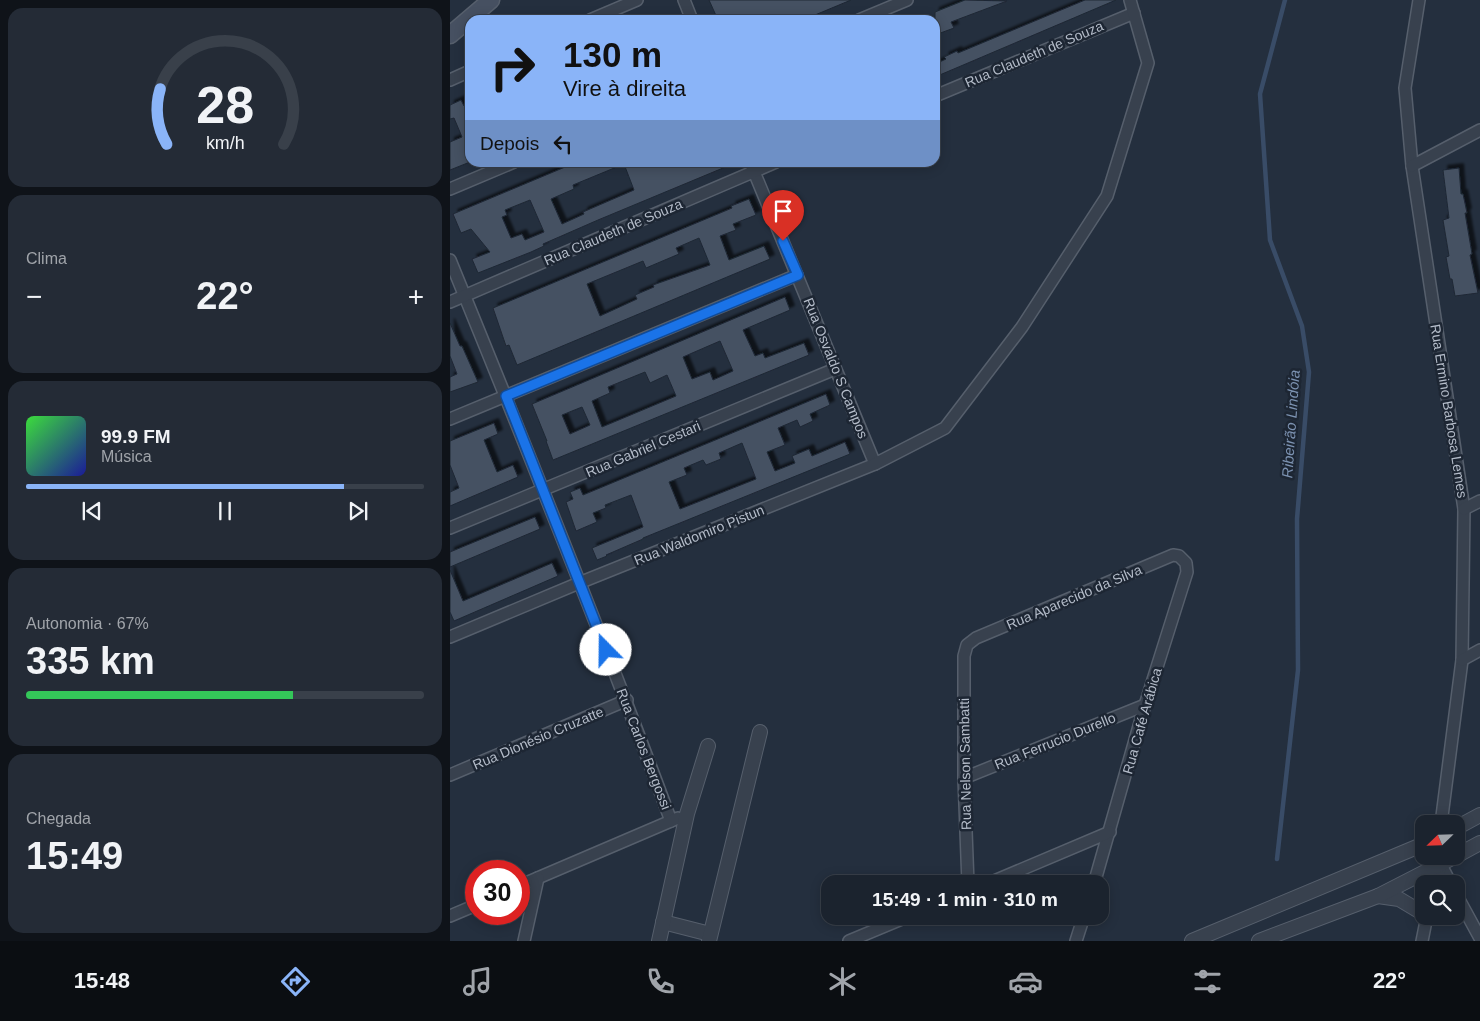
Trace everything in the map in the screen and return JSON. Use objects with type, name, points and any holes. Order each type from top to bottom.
[{"type":"main road","points":[[473,15],[491,0]]},
{"type":"main road","points":[[450,35],[465,22]]},
{"type":"street","points":[[602,15],[637,0]]},
{"type":"street","points":[[684,0],[690,15]]},
{"type":"street","points":[[871,15],[907,0]]},
{"type":"street","points":[[1130,0],[1134,13]]},
{"type":"street","name":"Rua Ermino Barbosa Lemes","points":[[1419,0],[1405,88],[1412,166],[1464,509],[1462,660],[1442,815]]},
{"type":"street","name":"Rua Claudeth de Souza","points":[[940,94],[1134,13]]},
{"type":"street","name":"Rua Waldomiro Pistun","points":[[450,637],[875,464],[945,428],[1022,326],[1107,196],[1148,63],[1134,13]]},
{"type":"street","points":[[450,80],[465,73]]},
{"type":"street","points":[[1412,166],[1480,130]]},
{"type":"street","points":[[450,189],[502,167]]},
{"type":"street","name":"Rua Claudeth de Souza","points":[[450,302],[752,167]]},
{"type":"street","name":"Rua Osvaldo S Campos","points":[[752,167],[875,464]]},
{"type":"street","name":"Rua Carlos Bergossi","points":[[450,260],[580,583],[671,821]]},
{"type":"street","points":[[450,419],[798,275]]},
{"type":"street","name":"Rua Gabriel Cestari","points":[[450,528],[835,369]]},
{"type":"street","points":[[1464,509],[1480,501]]},
{"type":"street","name":"Rua Aparecido da Silva","points":[[967,645],[976,638],[1173,555],[1183,559]]},
{"type":"street","name":"Rua Café Arábica","points":[[1097,875],[1187,572],[1188,568],[1183,559]]},
{"type":"street","name":"Rua Nelson Sambatti","points":[[967,645],[964,656],[964,778],[968,875]]},
{"type":"street","points":[[1462,660],[1480,650]]},
{"type":"street","name":"Rua Dionésio Cruzatte","points":[[450,775],[626,700]]},
{"type":"street","name":"Rua Ferrucio Durello","points":[[964,778],[1146,705]]},
{"type":"street","points":[[663,922],[710,937],[760,732]]},
{"type":"street","points":[[659,941],[687,814],[708,746]]},
{"type":"street","points":[[530,881],[687,814]]},
{"type":"street","points":[[1465,823],[1480,814]]},
{"type":"street","points":[[1008,875],[1110,832]]},
{"type":"street","points":[[1465,851],[1480,843]]},
{"type":"street","points":[[1192,941],[1415,848]]},
{"type":"street","points":[[1259,941],[1378,896],[1432,865]]},
{"type":"street","points":[[524,941],[538,878]]},
{"type":"street","points":[[1378,896],[1398,900],[1415,910]]},
{"type":"street","points":[[450,916],[465,910]]},
{"type":"street","points":[[1465,915],[1480,938]]},
{"type":"street","points":[[849,941],[887,925]]},
{"type":"street","points":[[1076,941],[1081,925]]},
{"type":"street","points":[[1422,941],[1425,925]]},
{"type":"building","points":[[709,0],[851,0],[815,15],[716,15]]},
{"type":"building","points":[[965,0],[1007,1],[951,22],[954,28],[940,33],[940,15],[935,15],[935,12]]},
{"type":"building","points":[[1085,0],[1116,0],[940,75],[940,62],[946,59],[944,57],[957,51],[958,53]]},
{"type":"building","points":[[461,100],[465,106],[465,164],[450,170],[450,142],[462,137],[454,118],[450,119],[450,105]]},
{"type":"building","points":[[565,167],[617,167],[573,185],[574,189],[551,199],[562,224],[584,214],[583,212],[634,190],[625,167],[725,167],[543,244],[544,246],[531,252],[478,273],[472,259],[490,252],[471,229],[461,233],[453,214]],"holes":[[[530,200],[544,232],[525,240],[522,234],[511,238],[502,217],[507,215],[505,210]]]},
{"type":"building","points":[[1459,168],[1461,194],[1463,194],[1467,213],[1465,213],[1472,254],[1470,255],[1478,293],[1455,296],[1446,257],[1449,256],[1443,220],[1449,218],[1443,170]]},
{"type":"building","points":[[749,199],[756,215],[733,224],[736,230],[720,236],[729,260],[764,246],[770,259],[517,365],[509,345],[506,346],[493,308],[732,208],[731,206]],"holes":[[[699,238],[710,265],[653,285],[654,287],[635,295],[637,299],[600,316],[587,284],[643,261],[646,268],[679,254],[676,248]]]},
{"type":"building","points":[[785,297],[790,310],[743,330],[755,356],[763,353],[765,358],[804,343],[809,355],[553,460],[532,404]],"holes":[[[720,341],[733,371],[713,380],[710,372],[692,379],[683,357]],[[645,372],[650,383],[667,375],[676,396],[602,427],[592,401],[610,393],[608,387]],[[582,407],[590,425],[570,434],[562,415]]]},
{"type":"building","points":[[450,323],[478,382],[450,392],[450,377],[457,374],[450,356]]},
{"type":"building","points":[[826,394],[830,405],[810,414],[813,421],[800,427],[797,420],[778,428],[785,445],[767,452],[775,471],[795,463],[792,456],[809,449],[812,456],[845,442],[850,454],[643,538],[597,560],[592,548],[643,527],[631,495],[605,505],[606,508],[593,513],[597,522],[576,531],[566,502],[573,499],[570,492],[580,488],[583,495]],"holes":[[[742,443],[756,479],[680,509],[669,482],[687,475],[684,468],[703,460],[706,465],[721,459],[719,453]]]},
{"type":"building","points":[[494,423],[498,434],[484,440],[497,472],[513,465],[518,477],[450,506],[450,492],[459,488],[450,465],[450,441]]},
{"type":"building","points":[[535,517],[540,529],[450,567],[450,552]]},
{"type":"building","points":[[552,563],[558,576],[454,621],[450,612],[450,570],[463,601]]},
{"type":"waterway","name":"Ribeirão Lindóia","points":[[1277,859],[1298,670],[1297,519],[1309,372],[1302,326],[1270,240],[1260,94],[1285,0]]},
{"type":"route","points":[[606,650],[506,396],[798,275],[783,241]]}]
